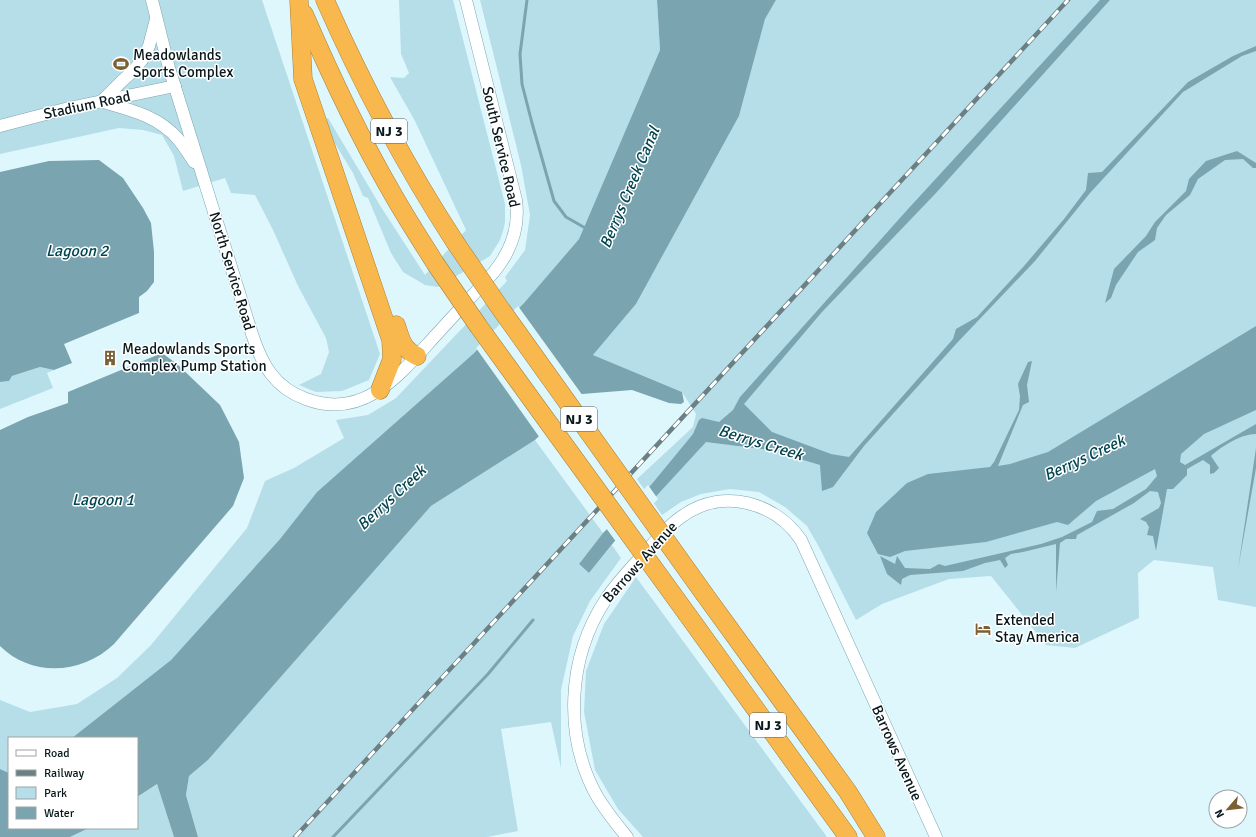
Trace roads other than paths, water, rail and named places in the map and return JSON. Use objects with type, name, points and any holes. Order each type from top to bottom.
[{"type":"highway","name":"NJ 3","points":[[325,0],[384,123],[426,196],[455,242],[496,304],[848,792],[876,837]]},
{"type":"highway","name":"NJ 3","points":[[299,1],[329,70],[359,132],[391,191],[436,263],[479,327],[848,837]]},
{"type":"highway","points":[[299,1],[303,79],[391,340],[392,359],[380,390]]},
{"type":"highway","points":[[317,120],[341,164],[403,343],[407,350],[417,356]]},
{"type":"highway","points":[[848,792],[890,837]]},
{"type":"street","name":"North Service Road","points":[[152,0],[175,86],[252,334],[261,358],[269,373],[289,390],[303,398],[319,403],[336,405],[352,403],[367,398],[398,377],[417,356]]},
{"type":"street","name":"South Service Road","points":[[417,356],[499,266],[509,250],[516,229],[516,200],[466,0]]},
{"type":"street","points":[[156,18],[149,46],[142,60],[133,71],[102,101],[141,113],[158,121],[179,140],[202,172]]},
{"type":"street","name":"Stadium Road","points":[[0,126],[35,116],[175,86]]},
{"type":"street","name":"Barrows Avenue","points":[[627,837],[598,797],[585,769],[578,747],[574,722],[574,698],[576,675],[581,652],[594,619],[605,600],[620,580],[659,537],[676,521],[690,511],[706,504],[730,501],[747,502],[768,510],[787,522],[801,540],[936,837]]},
{"type":"water","points":[[657,0],[776,0],[765,19],[739,116],[636,304],[593,355],[682,392],[684,402],[681,404],[669,403],[632,390],[582,394],[535,440],[431,506],[208,760],[189,776],[186,795],[198,837],[174,837],[157,784],[138,796],[138,737],[73,737],[171,660],[280,539],[317,492],[473,354],[524,303],[579,239],[660,50]]},
{"type":"water","name":"Berrys Creek","points":[[1100,0],[1110,0],[936,193],[822,312],[744,404],[772,432],[831,454],[849,457],[953,339],[956,329],[977,317],[1024,266],[1064,219],[1086,190],[1088,173],[1102,172],[1188,82],[1233,56],[1256,46],[1256,51],[1242,56],[1183,92],[1090,193],[1035,261],[956,344],[864,446],[833,487],[822,491],[820,465],[770,450],[706,442],[614,542],[589,573],[579,564],[603,533],[651,485],[693,434],[699,420],[702,418],[719,422],[733,410],[740,397],[908,209]]},
{"type":"water","points":[[1237,151],[1256,163],[1256,168],[1253,168],[1243,159],[1225,160],[1198,179],[1190,195],[1166,215],[1157,228],[1155,240],[1138,252],[1116,285],[1111,298],[1105,303],[1114,269],[1146,236],[1155,222],[1186,191],[1189,179],[1206,161]]},
{"type":"water","name":"Lagoon 2","points":[[99,160],[123,178],[151,223],[154,252],[154,282],[147,291],[139,297],[139,313],[64,344],[72,363],[54,370],[40,367],[12,376],[9,381],[0,382],[0,172],[49,161]]},
{"type":"water","name":"Berrys Creek","points":[[1256,326],[1256,410],[1204,434],[1181,454],[1180,462],[1185,465],[1256,424],[1256,434],[1238,438],[1211,456],[1219,468],[1214,473],[1210,474],[1210,465],[1203,460],[1187,469],[1187,475],[1173,489],[1167,489],[1156,551],[1153,536],[1147,535],[1149,527],[1146,522],[1140,519],[1159,508],[1161,503],[1158,492],[1150,491],[1134,503],[1077,535],[1076,539],[1066,539],[1060,543],[1056,592],[1056,544],[1011,554],[1005,558],[1008,565],[1005,568],[1000,560],[985,563],[963,571],[910,575],[902,579],[901,585],[887,574],[880,556],[895,564],[897,556],[905,568],[930,569],[939,564],[945,566],[1041,544],[1062,537],[1092,522],[1097,511],[1113,509],[1146,489],[1157,476],[1155,469],[1096,501],[1068,525],[1057,522],[986,542],[905,551],[890,557],[878,554],[867,533],[876,512],[907,483],[928,474],[990,467],[994,462],[1019,410],[1020,396],[1018,384],[1028,362],[1032,361],[1027,385],[1029,402],[1023,405],[998,466],[1010,464],[1048,452]]},
{"type":"water","name":"Lagoon 1","points":[[162,353],[177,364],[220,405],[239,442],[244,478],[233,506],[114,644],[102,654],[73,666],[57,668],[42,667],[27,663],[13,656],[0,646],[0,430],[28,417],[68,403],[68,392]]},
{"type":"water","points":[[1256,448],[1256,468],[1238,569]]},
{"type":"water","points":[[0,769],[8,773],[8,829],[87,829],[70,837],[0,837]]},
{"type":"waterway","points":[[527,0],[520,54],[522,84],[532,123],[554,201],[566,217],[587,229]]},
{"type":"waterway","points":[[333,837],[488,674],[533,620]]},
{"type":"railway","points":[[295,837],[1068,0]]},
{"type":"place","name":"Meadowlands Sports Complex","points":[[121,64]]},
{"type":"place","name":"Meadowlands Sports Complex Pump Station","points":[[110,358]]},
{"type":"place","name":"Extended Stay America","points":[[983,629]]},
{"type":"water label","name":"Berrys Creek Canal","points":[[629,187]]}]
